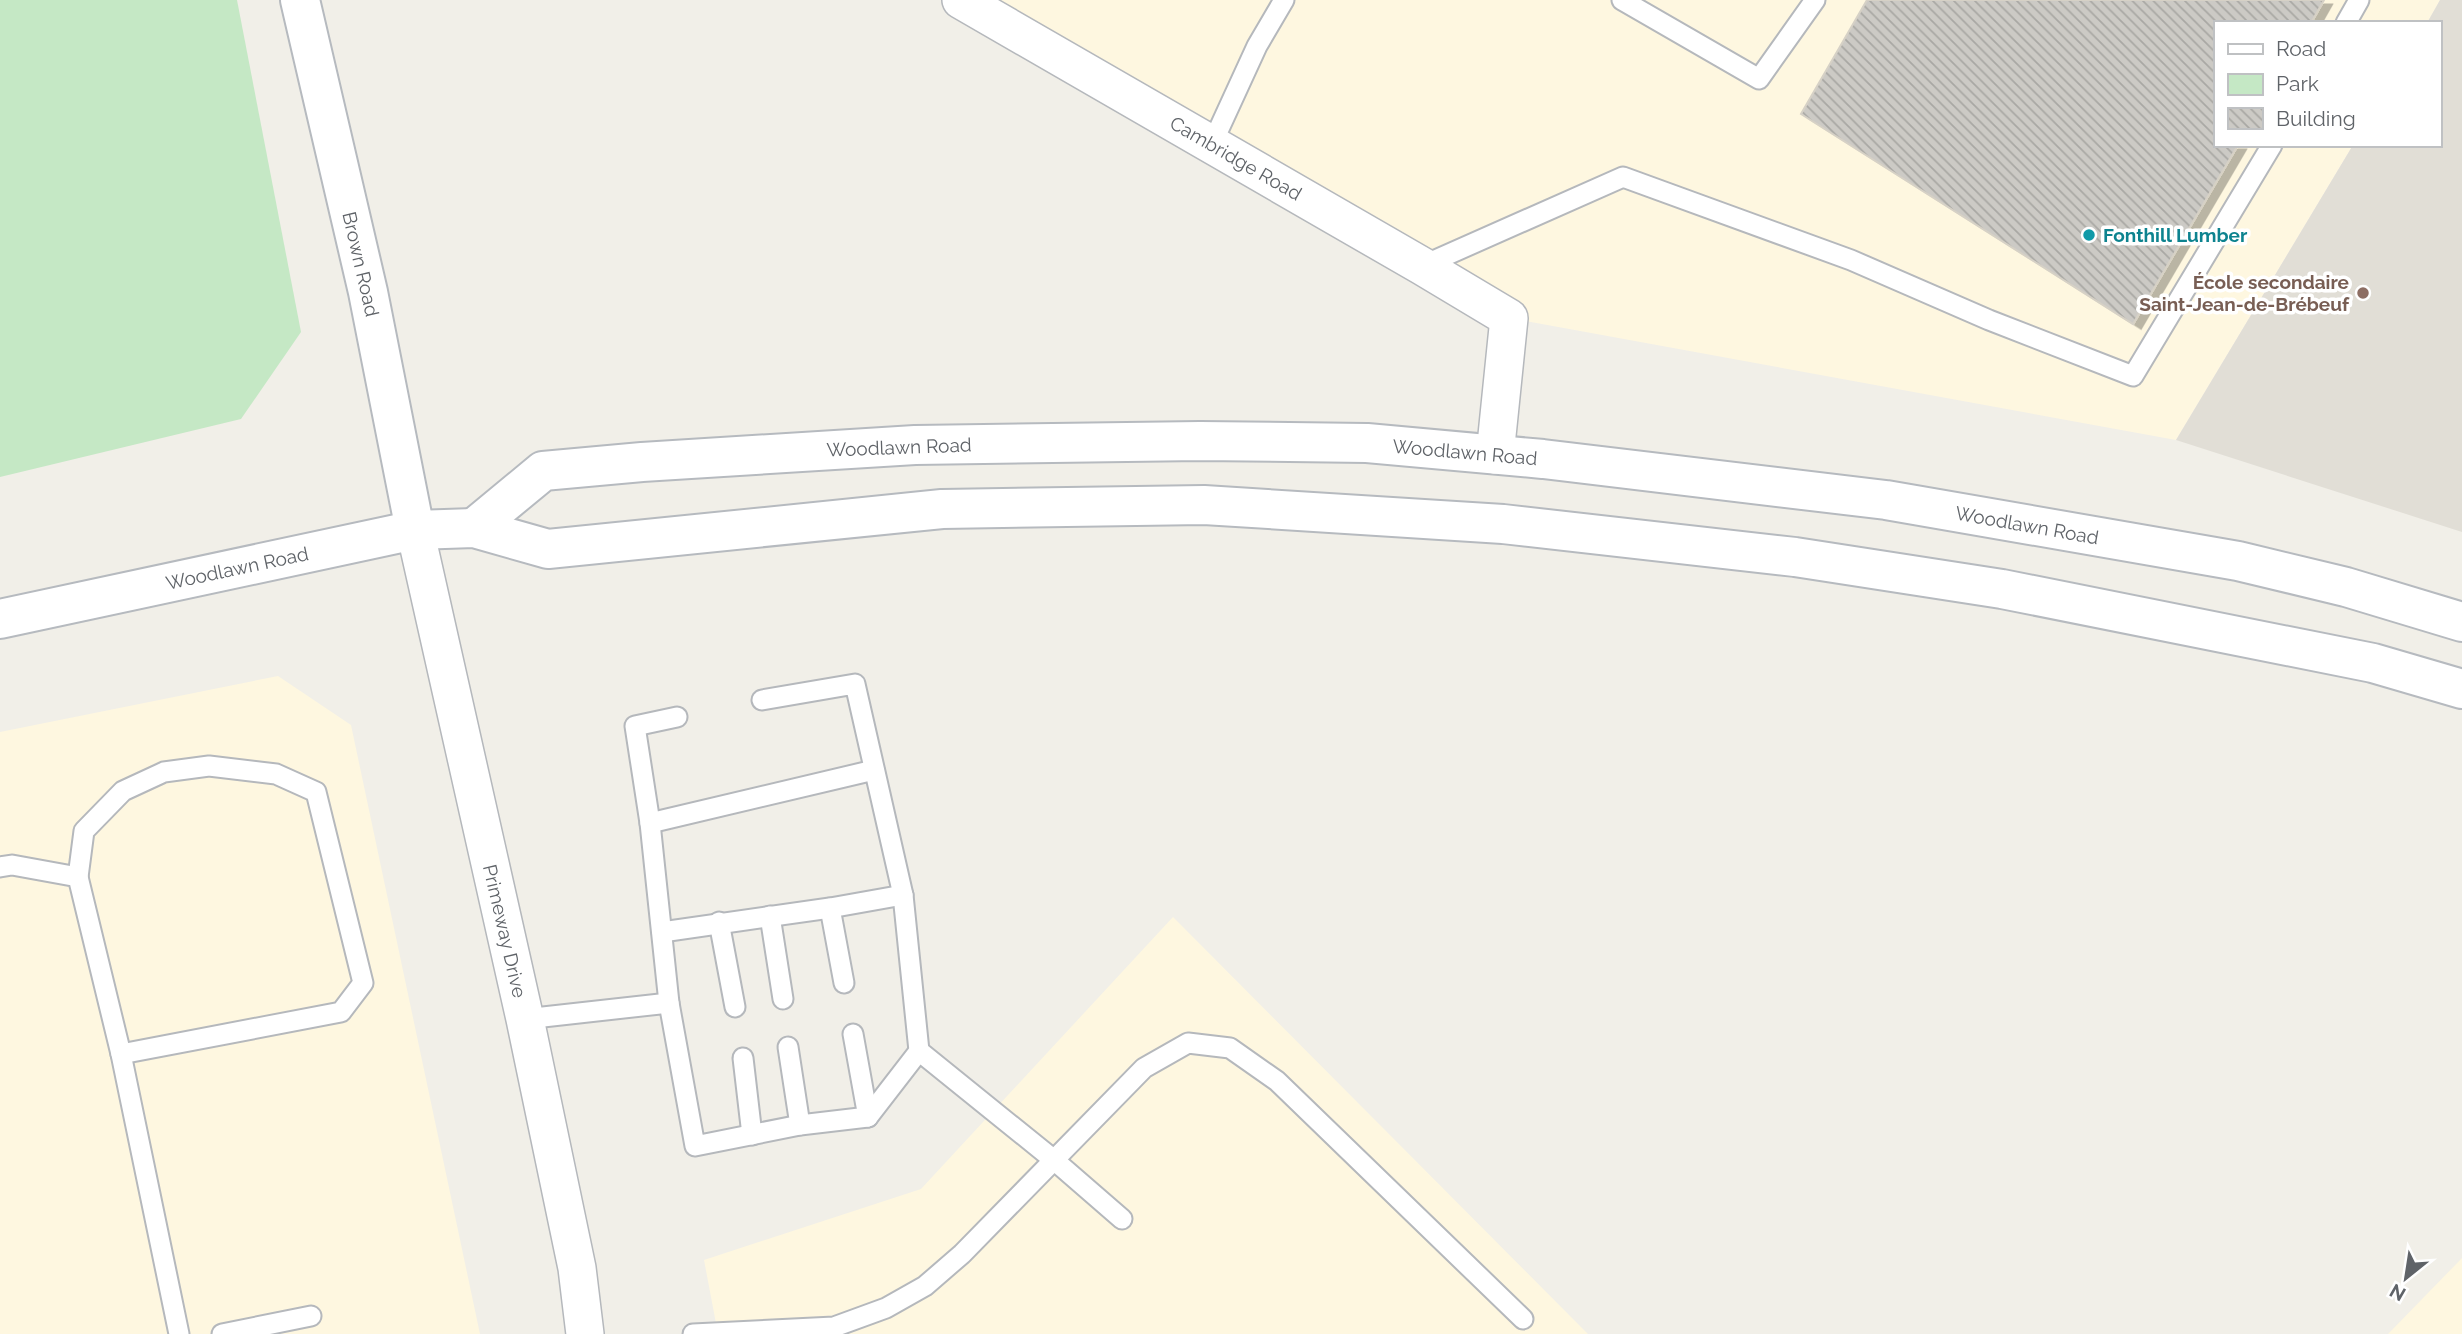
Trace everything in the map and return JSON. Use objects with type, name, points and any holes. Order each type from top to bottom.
[{"type":"main road","name":"Brown Road","points":[[300,0],[368,292],[415,530]]},
{"type":"main road","name":"Woodlawn Road","points":[[474,528],[543,471],[915,444],[1200,441],[1367,443],[1543,459],[1886,500],[2238,561],[2346,587],[2462,622]]},
{"type":"main road","name":"Woodlawn Road","points":[[0,619],[415,530],[474,528],[548,549],[942,509],[1203,505],[1503,524],[1795,557],[2002,589],[2373,663],[2462,688]]},
{"type":"street","name":"Cambridge Road","points":[[961,0],[1509,318],[1495,456]]},
{"type":"street","name":"Primeway Drive","points":[[415,530],[525,1019],[577,1268],[585,1334]]},
{"type":"lane","points":[[1212,144],[1257,46],[1284,0]]},
{"type":"lane","points":[[1622,0],[1759,79],[1815,0]]},
{"type":"lane","points":[[2347,21],[2360,0]]},
{"type":"lane","points":[[1422,266],[1623,177],[1851,260],[1989,320],[2133,376],[2272,147]]},
{"type":"lane","points":[[677,717],[635,726],[650,823],[669,1003],[695,1146],[800,1125],[868,1117],[919,1051],[902,895],[855,684],[762,700]]},
{"type":"lane","points":[[121,1054],[341,1012],[363,983],[316,792],[276,774],[208,766],[164,772],[123,791],[84,831],[78,877],[121,1054],[179,1334]]},
{"type":"lane","points":[[650,823],[874,770]]},
{"type":"lane","points":[[0,867],[12,865],[78,877]]},
{"type":"lane","points":[[662,932],[902,895]]},
{"type":"lane","points":[[830,908],[844,983]]},
{"type":"lane","points":[[770,916],[783,999]]},
{"type":"lane","points":[[719,922],[735,1007]]},
{"type":"lane","points":[[525,1019],[669,1003]]},
{"type":"lane","points":[[853,1034],[868,1117]]},
{"type":"lane","points":[[693,1334],[834,1327],[886,1308],[925,1286],[962,1254],[1143,1068],[1188,1043],[1230,1048],[1277,1081],[1523,1320]]},
{"type":"lane","points":[[788,1047],[800,1125]]},
{"type":"lane","points":[[919,1051],[1122,1219]]},
{"type":"lane","points":[[743,1058],[752,1135]]},
{"type":"lane","points":[[222,1334],[311,1316]]},
{"type":"shaded area","points":[[961,0],[2440,0],[2428,21],[2214,21],[2214,147],[2352,147],[2176,440],[1509,318]]},
{"type":"shaded area","name":"École secondaire Saint-Jean-de-Brébeuf","points":[[2440,0],[2462,0],[2462,532],[2176,440],[2352,147],[2441,147],[2441,21],[2428,21]]},
{"type":"shaded area","points":[[278,676],[351,725],[480,1334],[0,1334],[0,732]]},
{"type":"shaded area","points":[[1173,917],[1588,1334],[718,1334],[704,1260],[921,1189]]},
{"type":"shaded area","points":[[2462,1258],[2462,1334],[2388,1334]]},
{"type":"green space","points":[[0,0],[237,0],[301,332],[241,419],[0,477]]},
{"type":"building","name":"Fonthill Lumber","points":[[1867,0],[2324,0],[2312,21],[2214,21],[2214,147],[2237,147],[2133,324],[1801,114]]},
{"type":"place","name":"Fonthill Lumber","points":[[2089,235]]},
{"type":"place","name":"École secondaire Saint-Jean-de-Brébeuf","points":[[2363,293]]}]
